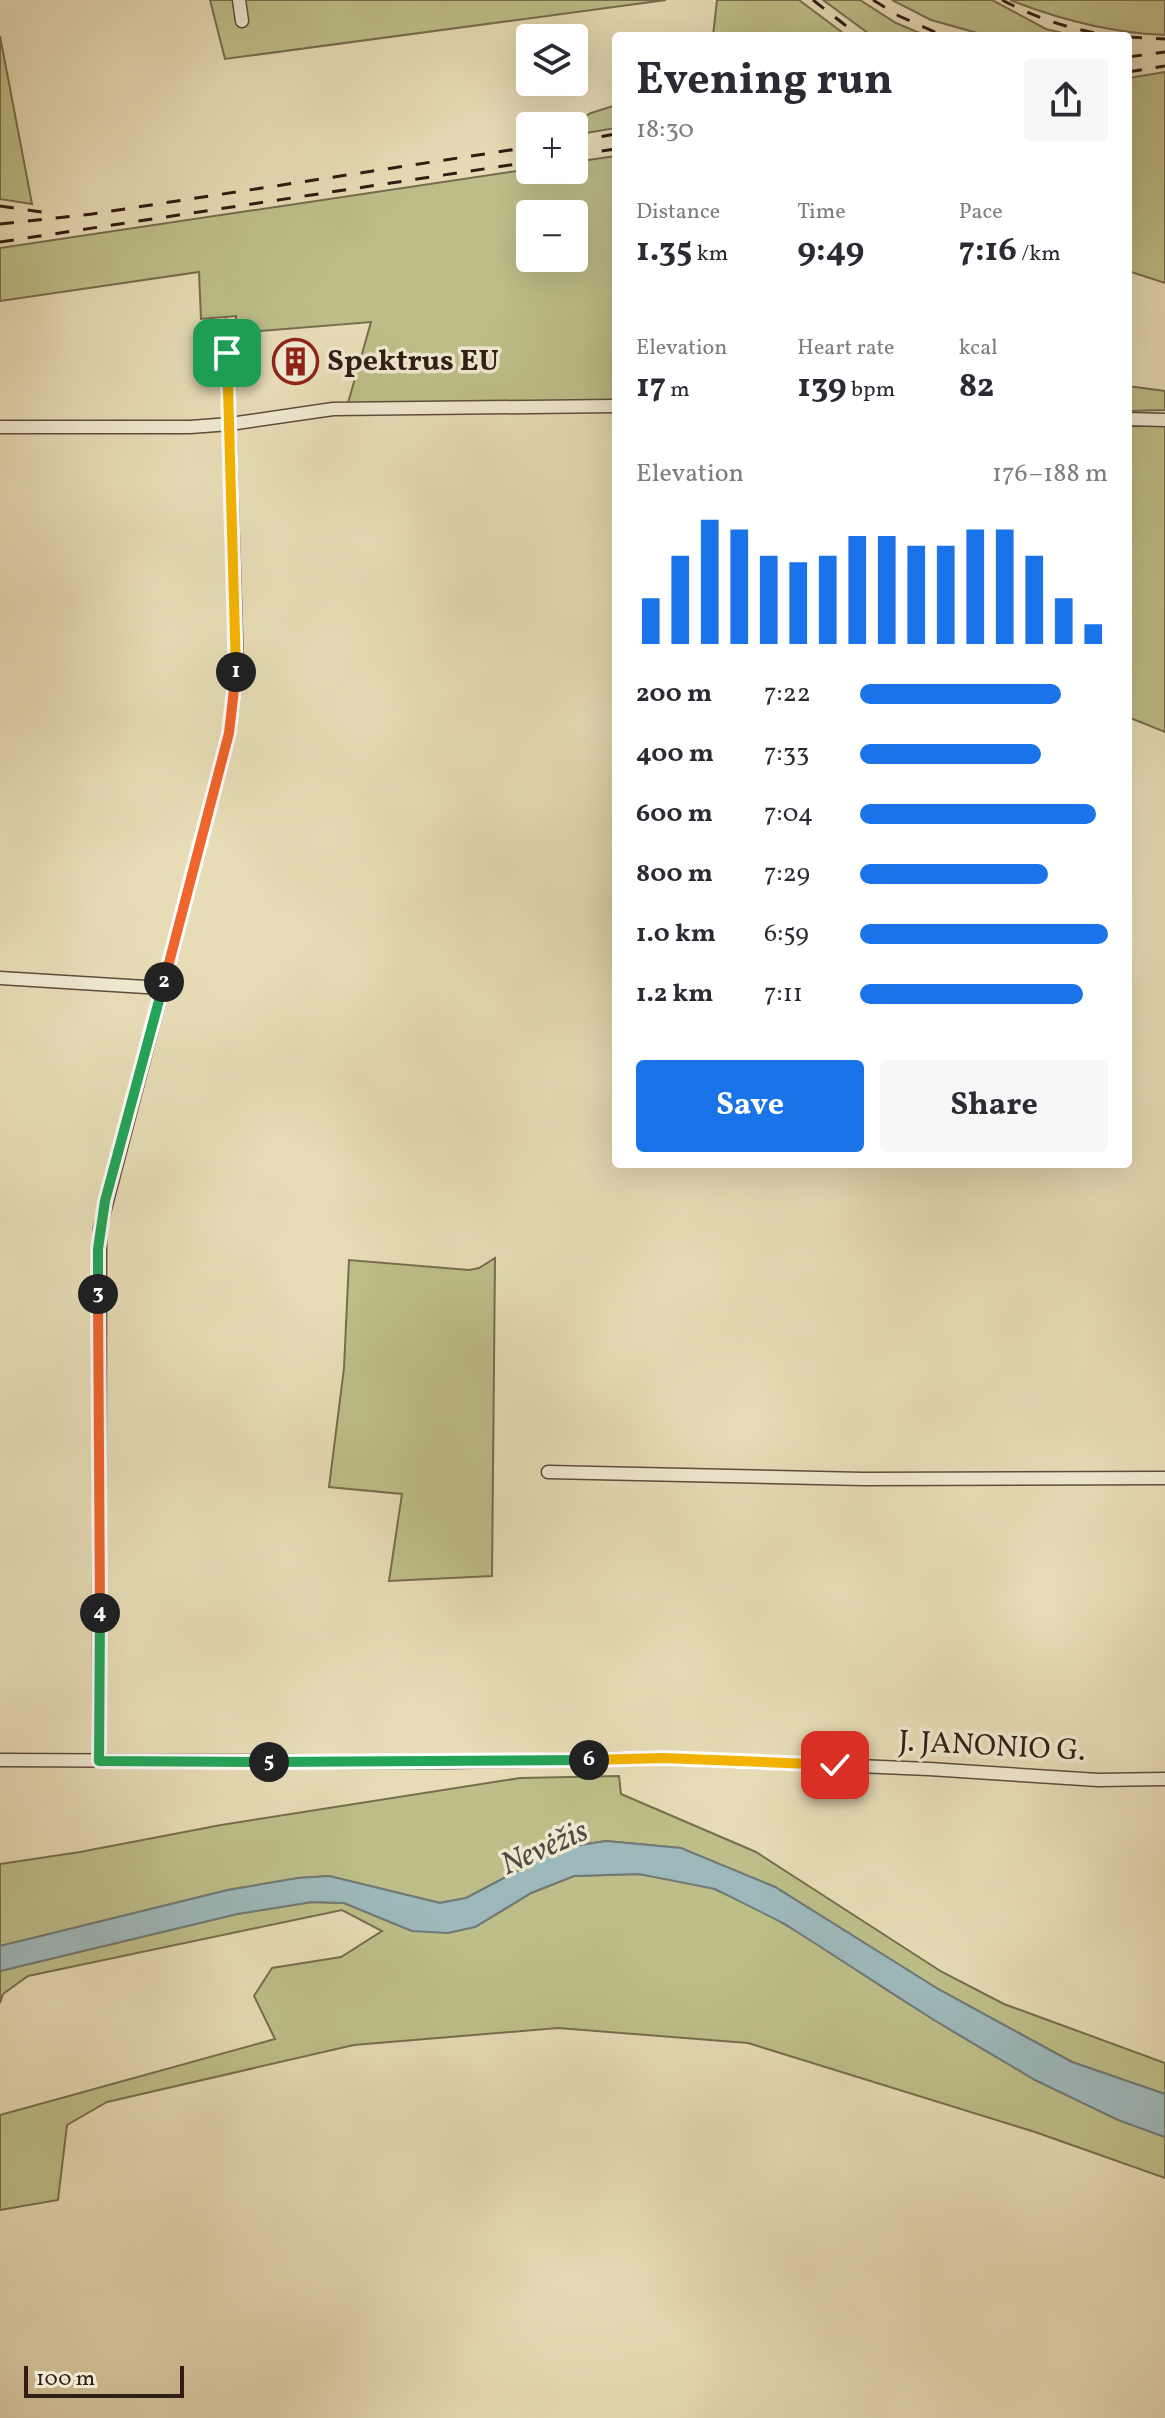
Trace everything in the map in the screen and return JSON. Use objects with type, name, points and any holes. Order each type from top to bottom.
[{"type":"street","points":[[239,0],[242,21]]},
{"type":"street","points":[[99,1761],[100,1228],[234,702],[236,602],[226,326]]},
{"type":"street","points":[[0,427],[190,427],[333,409],[612,406]]},
{"type":"street","points":[[1132,419],[1165,420]]},
{"type":"street","points":[[0,978],[162,988]]},
{"type":"street","points":[[548,1472],[878,1480],[1165,1478]]},
{"type":"street","name":"J. JANONIO G.","points":[[0,1760],[450,1762],[663,1758],[913,1768],[1098,1780],[1165,1779]]},
{"type":"green space","points":[[210,0],[666,0],[225,59]]},
{"type":"green space","points":[[717,0],[799,0],[842,32],[713,32]]},
{"type":"green space","points":[[823,0],[860,0],[896,23],[917,32],[867,32]]},
{"type":"green space","points":[[892,0],[992,0],[1046,29],[1058,32],[974,32],[931,20]]},
{"type":"green space","points":[[1010,0],[1165,0],[1165,35],[1125,32],[1048,14]]},
{"type":"green space","points":[[0,36],[32,204],[0,199]]},
{"type":"green space","points":[[1165,72],[1165,283],[1132,272],[1132,77]]},
{"type":"green space","points":[[612,106],[612,129],[588,133],[588,115]]},
{"type":"green space","points":[[612,157],[612,402],[348,403],[371,322],[237,333],[236,316],[201,319],[199,272],[0,301],[0,248],[516,171],[516,184],[588,184],[588,160]]},
{"type":"green space","points":[[1132,387],[1165,391],[1165,410],[1132,411]]},
{"type":"green space","points":[[1132,426],[1165,426],[1165,732],[1132,719]]},
{"type":"green space","points":[[495,1258],[492,1576],[389,1581],[402,1494],[329,1487],[344,1368],[349,1260],[469,1270]]},
{"type":"green space","points":[[619,1776],[621,1794],[756,1852],[942,1972],[1004,2004],[1165,2063],[1165,2094],[1072,2062],[938,1989],[775,1887],[680,1848],[606,1841],[561,1848],[466,1898],[440,1903],[329,1876],[298,1878],[228,1890],[0,1946],[0,1864],[221,1825],[520,1778]]},
{"type":"green space","points":[[639,1874],[699,1884],[740,1900],[827,1950],[923,2013],[1058,2091],[1165,2137],[1165,2178],[1035,2132],[748,2043],[558,2028],[354,2045],[107,2102],[67,2125],[58,2200],[0,2210],[0,2115],[275,2039],[254,1996],[272,1968],[341,1957],[382,1931],[342,1910],[28,1976],[3,1994],[0,2003],[0,1971],[237,1914],[312,1902],[344,1903],[412,1931],[475,1927],[531,1893],[574,1876]]},
{"type":"water","points":[[606,1841],[681,1848],[775,1887],[938,1989],[1072,2062],[1165,2094],[1165,2137],[1118,2120],[1035,2080],[934,2020],[785,1924],[715,1889],[639,1874],[574,1876],[531,1893],[475,1927],[448,1933],[412,1931],[344,1903],[312,1902],[237,1914],[0,1971],[0,1946],[228,1890],[329,1876],[440,1903],[466,1898],[561,1848]]},
{"type":"railway","points":[[813,0],[857,32]]},
{"type":"railway","points":[[873,0],[935,32]]},
{"type":"railway","points":[[1002,0],[1059,24],[1089,32]]},
{"type":"railway","points":[[1132,37],[1165,39]]},
{"type":"railway","points":[[1132,56],[1165,52]]},
{"type":"railway","points":[[1132,71],[1165,66]]},
{"type":"railway","points":[[588,139],[612,135]]},
{"type":"railway","points":[[0,224],[92,214],[516,149]]},
{"type":"railway","points":[[588,153],[612,150]]},
{"type":"railway","points":[[0,242],[516,164]]},
{"type":"railway","points":[[0,206],[48,213]]},
{"type":"place","name":"Spektrus EU","points":[[296,362]]},
{"type":"route","points":[[227,353],[236,602],[234,702],[229,733],[100,1228],[99,1761],[450,1762],[663,1758],[835,1765]]},
{"type":"water label","name":"Nevėžis","points":[[545,1849]]}]
